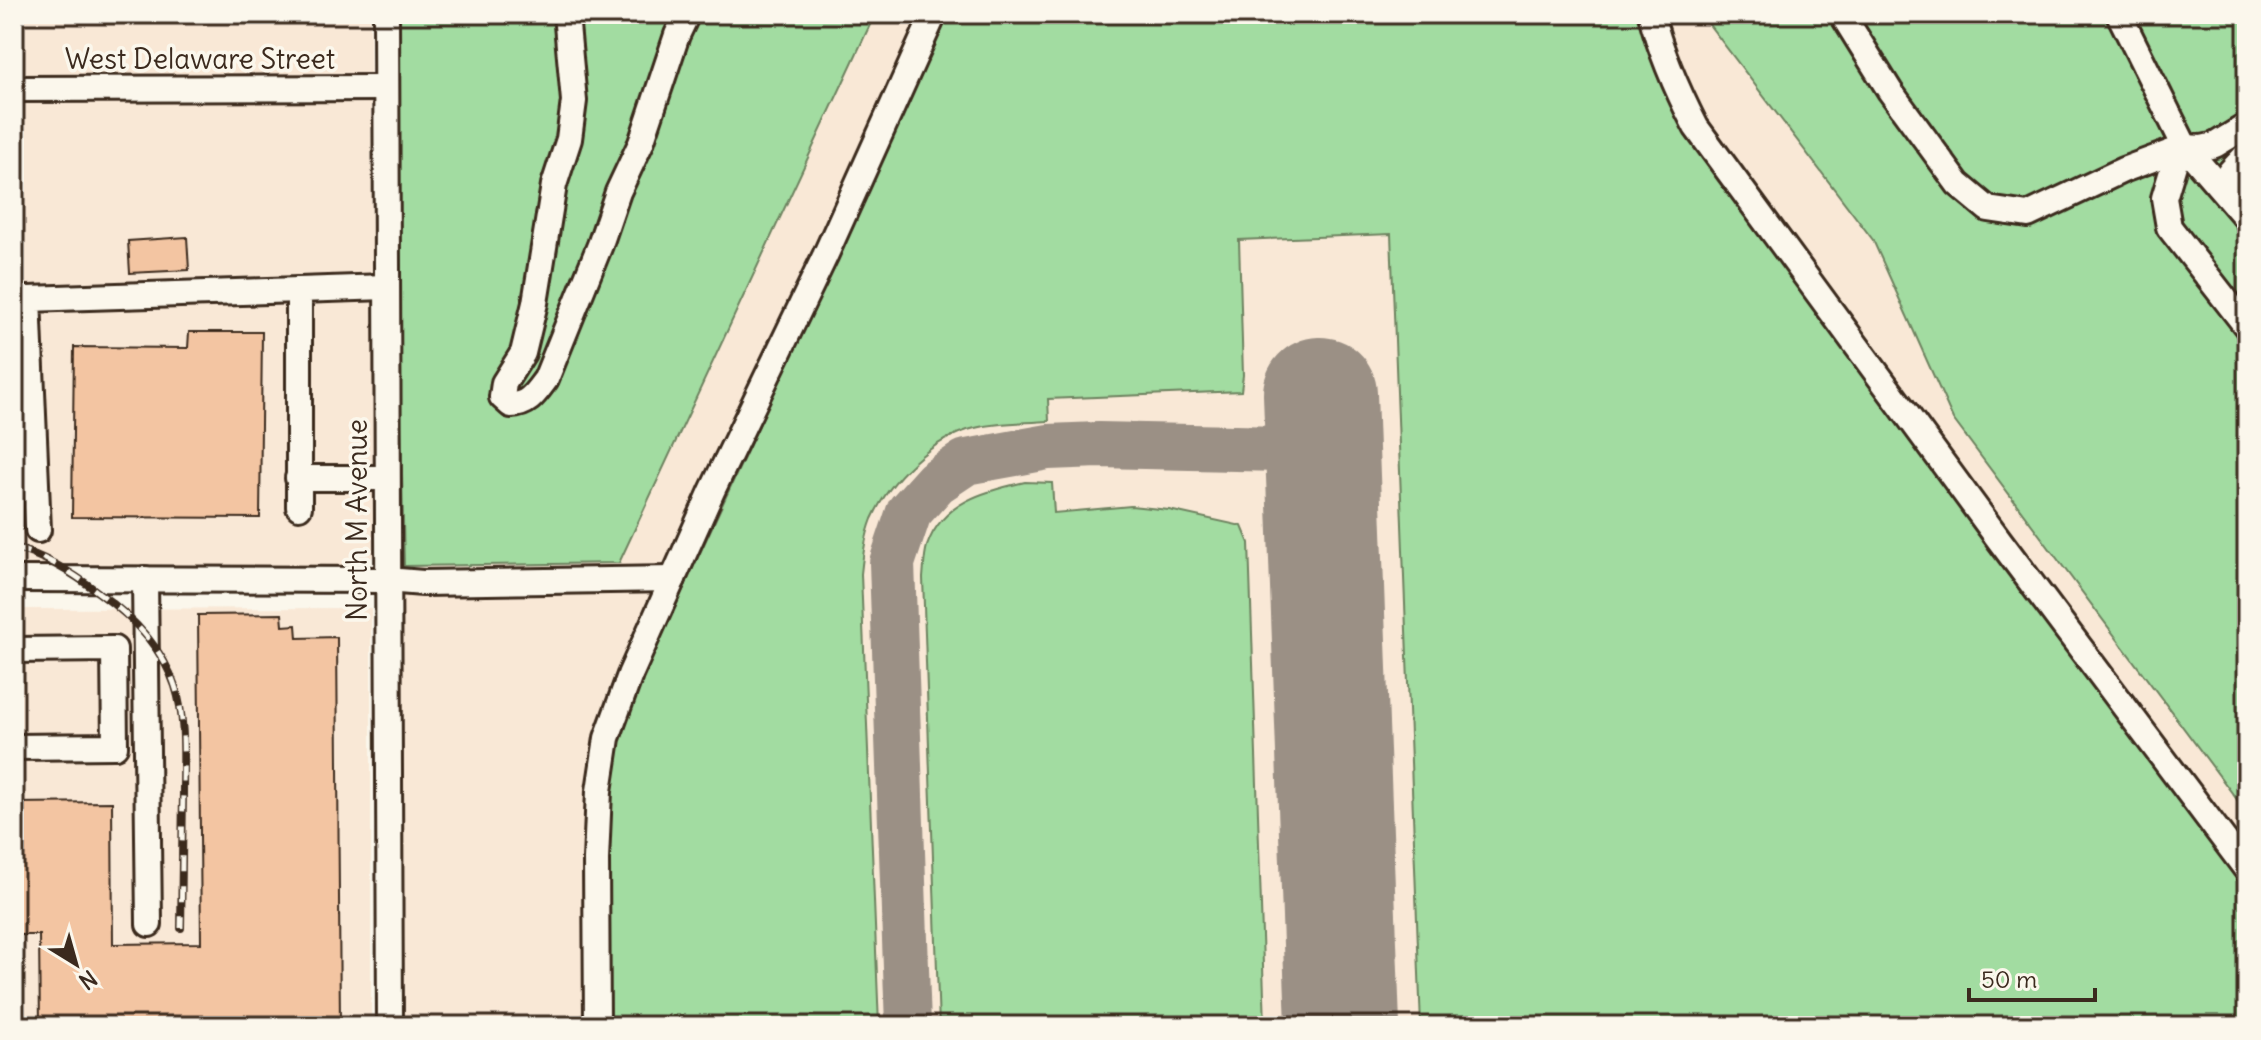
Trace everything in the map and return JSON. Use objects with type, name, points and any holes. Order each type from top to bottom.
[{"type":"street","name":"North M Avenue","points":[[386,14],[390,1026]]},
{"type":"street","points":[[566,14],[574,101],[569,139],[554,185],[535,303],[523,353],[504,383],[502,397],[511,405],[521,405],[533,396],[546,379],[618,192],[641,143],[687,14]]},
{"type":"street","points":[[597,1026],[596,860],[599,791],[607,738],[630,675],[712,491],[825,256],[934,14]]},
{"type":"street","points":[[1651,14],[1664,60],[1696,127],[2000,541],[2247,870]]},
{"type":"street","points":[[1842,14],[1890,91],[1958,184],[1988,209],[2028,215],[2123,170],[2185,147],[2202,148],[2228,139],[2243,128],[2247,131]]},
{"type":"street","points":[[2119,14],[2185,147],[2247,219]]},
{"type":"street","name":"West Delaware Street","points":[[14,89],[386,88]]},
{"type":"street","points":[[2185,147],[2176,158],[2164,198],[2169,227],[2247,327]]},
{"type":"street","points":[[2226,193],[2230,172],[2247,154]]},
{"type":"street","points":[[38,530],[28,299],[386,287]]},
{"type":"street","points":[[299,290],[299,507]]},
{"type":"street","points":[[298,478],[387,478]]},
{"type":"street","points":[[14,579],[387,580],[438,583],[673,579]]},
{"type":"street","points":[[145,579],[149,924]]},
{"type":"street","points":[[14,650],[114,649],[115,746],[14,747]]},
{"type":"shaded area","points":[[14,14],[370,14],[375,555],[363,564],[14,592]]},
{"type":"shaded area","points":[[875,14],[1701,14],[1873,240],[1953,419],[2247,813],[2247,1026],[402,1026],[400,762],[404,566],[619,563]]},
{"type":"shaded area","points":[[371,608],[371,1026],[14,1026],[14,609]]},
{"type":"green space","points":[[398,14],[875,14],[619,563],[404,566],[398,286]]},
{"type":"green space","points":[[949,14],[1640,14],[1660,76],[1689,135],[2247,888],[2247,1026],[1421,1026],[1391,234],[1239,240],[1241,391],[1048,399],[1049,421],[984,426],[943,441],[901,475],[880,504],[868,533],[861,574],[879,1026],[609,1026],[607,826],[621,733],[651,659]]},
{"type":"green space","points":[[1701,14],[2247,14],[2247,813],[1953,419],[1873,240]]},
{"type":"green space","points":[[1025,482],[1052,483],[1054,513],[1131,506],[1169,510],[1242,526],[1249,543],[1265,1026],[939,1026],[923,578],[925,554],[934,531],[954,509],[980,495]]},
{"type":"building","points":[[187,237],[189,270],[130,273],[128,241]]},
{"type":"building","points":[[189,332],[262,332],[260,518],[72,517],[74,347],[188,348]]},
{"type":"building","points":[[282,614],[283,626],[296,625],[297,638],[337,637],[340,1026],[40,1026],[39,935],[14,935],[14,803],[112,802],[113,944],[201,943],[198,615]]},
{"type":"taxiway","points":[[908,1026],[892,563],[909,512],[936,482],[966,462],[1048,447],[1099,445],[1284,449],[1308,464],[1324,489]]},
{"type":"runway","points":[[1320,394],[1343,1026]]},
{"type":"railway","points":[[14,548],[59,566],[111,602],[134,622],[154,646],[169,672],[179,699],[183,740],[181,928]]}]
